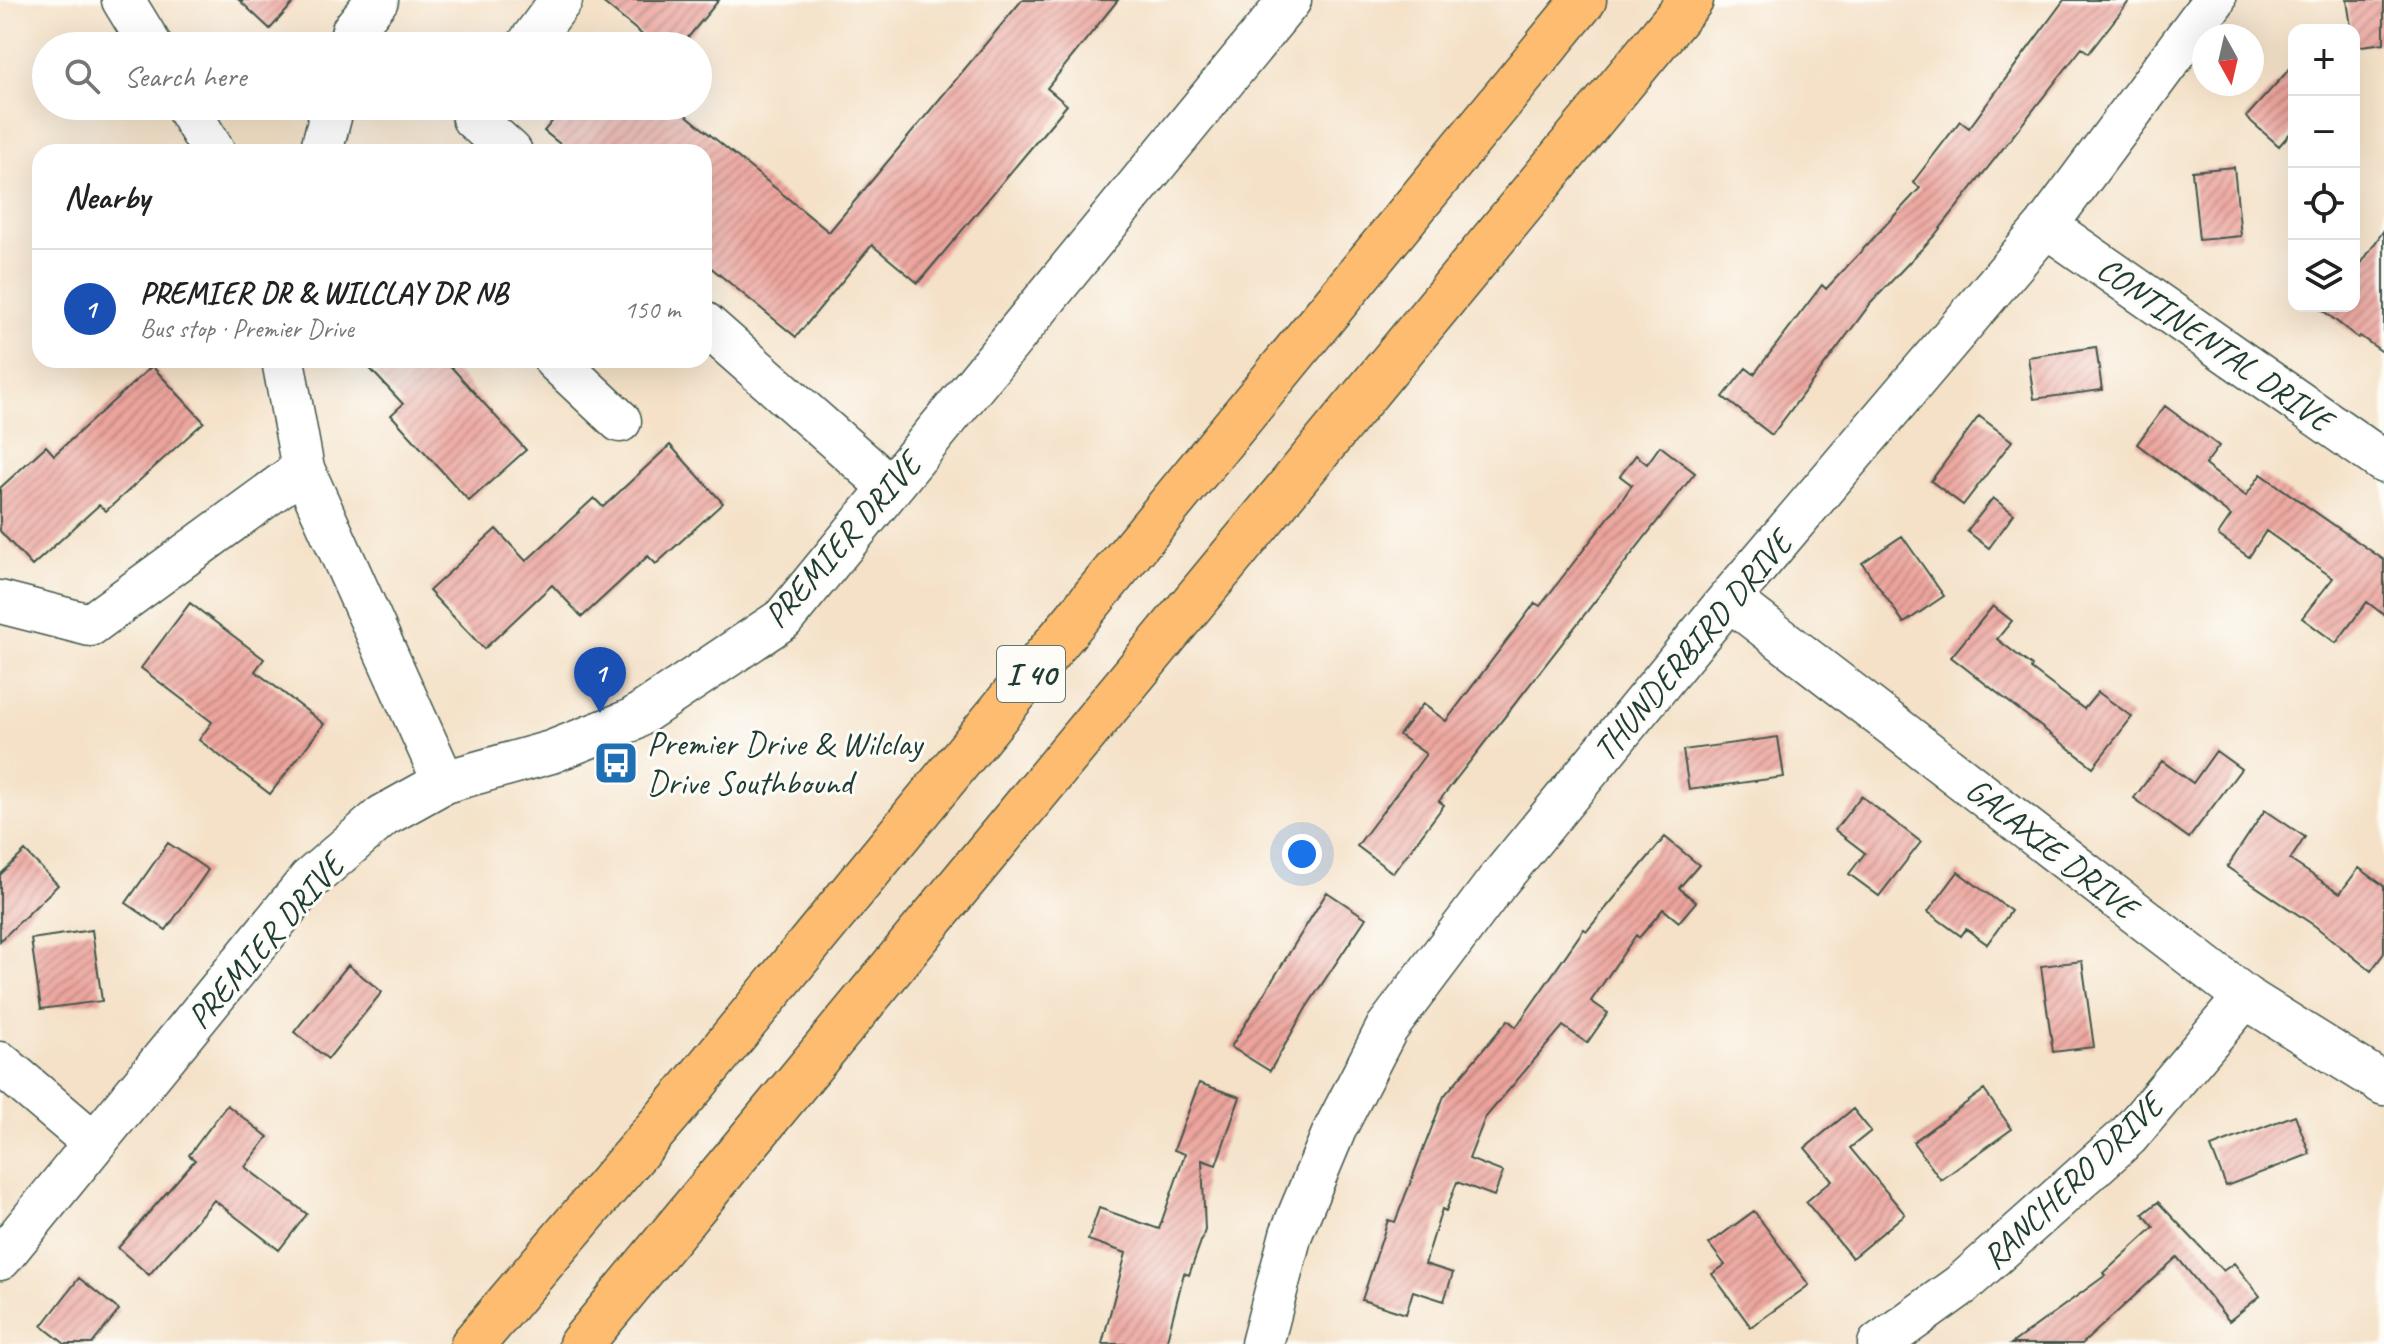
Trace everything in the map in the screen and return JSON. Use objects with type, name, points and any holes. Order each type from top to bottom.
[{"type":"highway","name":"I 40","points":[[473,1344],[687,1093],[1584,0]]},
{"type":"highway","name":"I 40","points":[[581,1344],[1691,0]]},
{"type":"street","points":[[123,0],[142,32]]},
{"type":"street","points":[[352,32],[377,0]]},
{"type":"street","points":[[537,32],[561,0]]},
{"type":"street","name":"THUNDERBIRD DRIVE","points":[[1262,1344],[1291,1234],[1335,1129],[1387,1028],[1497,882],[1729,599],[2046,226],[2214,0]]},
{"type":"street","name":"PREMIER DRIVE","points":[[0,1259],[309,880],[383,816],[444,782],[551,752],[632,720],[783,619],[1274,5]]},
{"type":"street","points":[[195,120],[209,144]]},
{"type":"street","points":[[475,120],[502,144]]},
{"type":"street","name":"CONTINENTAL DRIVE","points":[[2046,226],[2384,462]]},
{"type":"street","points":[[712,330],[890,487]]},
{"type":"street","points":[[284,368],[303,469],[444,782]]},
{"type":"street","points":[[564,368],[620,421]]},
{"type":"street","points":[[0,602],[90,625],[303,469]]},
{"type":"street","name":"GALAXIE DRIVE","points":[[1729,599],[2245,997],[2384,1084]]},
{"type":"street","name":"RANCHERO DRIVE","points":[[1879,1344],[1961,1285],[2128,1136],[2245,997]]},
{"type":"street","points":[[0,1063],[94,1143]]},
{"type":"building","points":[[239,0],[296,0],[270,29]]},
{"type":"building","points":[[600,0],[719,0],[693,32],[639,32]]},
{"type":"building","points":[[1022,0],[1118,0],[1047,88],[1067,105],[918,283],[872,245],[796,337],[712,269],[712,144],[560,144],[544,131],[553,120],[692,120],[829,232]]},
{"type":"building","points":[[2064,0],[2130,0],[2089,53],[2082,48],[1934,236],[1871,303],[1772,435],[1723,397],[1746,368],[1754,374],[1822,285],[1826,289],[1920,188],[1913,182],[1960,121],[1969,128]]},
{"type":"building","points":[[2347,0],[2384,0],[2384,43],[2360,46],[2360,24],[2351,24]]},
{"type":"building","points":[[2288,71],[2288,136],[2279,146],[2246,117]]},
{"type":"building","points":[[2234,167],[2241,236],[2199,240],[2192,171]]},
{"type":"building","points":[[2384,230],[2384,353],[2360,336],[2358,338],[2325,312],[2360,312],[2360,265]]},
{"type":"building","points":[[2096,347],[2102,390],[2034,399],[2028,357]]},
{"type":"building","points":[[150,368],[154,368],[204,422],[106,511],[99,505],[32,566],[0,531],[0,488],[46,446],[54,455]]},
{"type":"building","points":[[369,368],[452,368],[526,450],[469,501],[391,415],[403,404]]},
{"type":"building","points":[[2165,406],[2219,446],[2205,465],[2246,496],[2261,474],[2384,560],[2384,615],[2367,602],[2336,643],[2302,618],[2333,578],[2266,531],[2249,557],[2218,535],[2231,516],[2137,444]]},
{"type":"building","points":[[1979,416],[2012,441],[1963,505],[1931,481]]},
{"type":"building","points":[[670,445],[723,503],[656,564],[648,556],[582,617],[552,585],[484,649],[429,591],[496,529],[526,561],[594,498],[603,507]]},
{"type":"building","points":[[1660,446],[1695,473],[1439,801],[1444,805],[1393,873],[1357,846],[1426,754],[1399,735],[1423,704],[1446,721],[1535,603],[1540,606],[1619,504],[1632,485],[1620,476],[1636,455],[1647,464]]},
{"type":"building","points":[[1993,498],[2014,514],[1989,548],[1967,531]]},
{"type":"building","points":[[1902,536],[1944,596],[1904,623],[1862,563]]},
{"type":"building","points":[[190,603],[264,659],[255,671],[324,724],[270,794],[199,740],[212,722],[141,668]]},
{"type":"building","points":[[1993,606],[2012,621],[1997,639],[2032,666],[2031,669],[2084,709],[2098,692],[2132,717],[2093,767],[1951,657]]},
{"type":"building","points":[[1778,737],[1784,777],[1689,790],[1683,750]]},
{"type":"building","points":[[2216,751],[2241,769],[2189,838],[2134,798],[2162,761],[2193,783]]},
{"type":"building","points":[[1861,796],[1921,842],[1879,896],[1849,874],[1865,853],[1835,830]]},
{"type":"building","points":[[2265,810],[2305,837],[2290,860],[2340,893],[2359,868],[2384,886],[2384,953],[2371,971],[2315,926],[2227,867]]},
{"type":"building","points":[[1665,837],[1699,865],[1679,888],[1696,902],[1679,922],[1663,909],[1639,938],[1636,935],[1591,1001],[1608,1013],[1587,1043],[1563,1026],[1485,1118],[1469,1159],[1503,1172],[1494,1196],[1457,1182],[1446,1211],[1442,1209],[1425,1264],[1453,1273],[1444,1301],[1413,1291],[1406,1314],[1362,1300],[1388,1220],[1395,1222],[1444,1096],[1508,1020],[1516,1027],[1584,929],[1587,931]]},
{"type":"building","points":[[168,843],[208,870],[166,930],[126,903]]},
{"type":"building","points":[[25,851],[58,885],[0,941],[0,875]]},
{"type":"building","points":[[1958,872],[2011,911],[1987,944],[1966,929],[1961,936],[1928,912]]},
{"type":"building","points":[[1327,892],[1366,918],[1306,1008],[1270,1071],[1231,1047]]},
{"type":"building","points":[[92,930],[102,1001],[41,1009],[31,939]]},
{"type":"building","points":[[2082,961],[2094,1047],[2053,1052],[2041,966]]},
{"type":"building","points":[[348,965],[382,992],[328,1059],[294,1032]]},
{"type":"building","points":[[1199,1083],[1240,1097],[1216,1165],[1202,1160],[1205,1230],[1189,1275],[1184,1273],[1166,1344],[1102,1344],[1126,1253],[1088,1240],[1099,1208],[1159,1229],[1185,1154],[1174,1150]]},
{"type":"building","points":[[1984,1090],[2012,1129],[1941,1180],[1913,1142]]},
{"type":"building","points":[[227,1105],[268,1137],[245,1167],[307,1214],[279,1250],[214,1200],[149,1275],[118,1248],[195,1160],[189,1155]]},
{"type":"building","points":[[1853,1109],[1871,1131],[1850,1148],[1905,1214],[1852,1258],[1806,1202],[1832,1180],[1805,1148]]},
{"type":"building","points":[[2295,1115],[2310,1154],[2226,1186],[2211,1147]]},
{"type":"building","points":[[2158,1202],[2223,1271],[2234,1263],[2260,1296],[2229,1321],[2177,1257],[2082,1344],[2011,1344],[2106,1275],[2104,1273],[2154,1227],[2143,1214]]},
{"type":"building","points":[[1754,1211],[1809,1285],[1751,1327],[1712,1274],[1725,1265],[1709,1244]]},
{"type":"building","points":[[79,1278],[119,1310],[92,1344],[65,1344],[42,1326]]},
{"type":"place","name":"PREMIER DR & WILCLAY DR NB","points":[[600,713]]},
{"type":"place","name":"Premier Drive & Wilclay Drive Southbound","points":[[616,763]]}]
